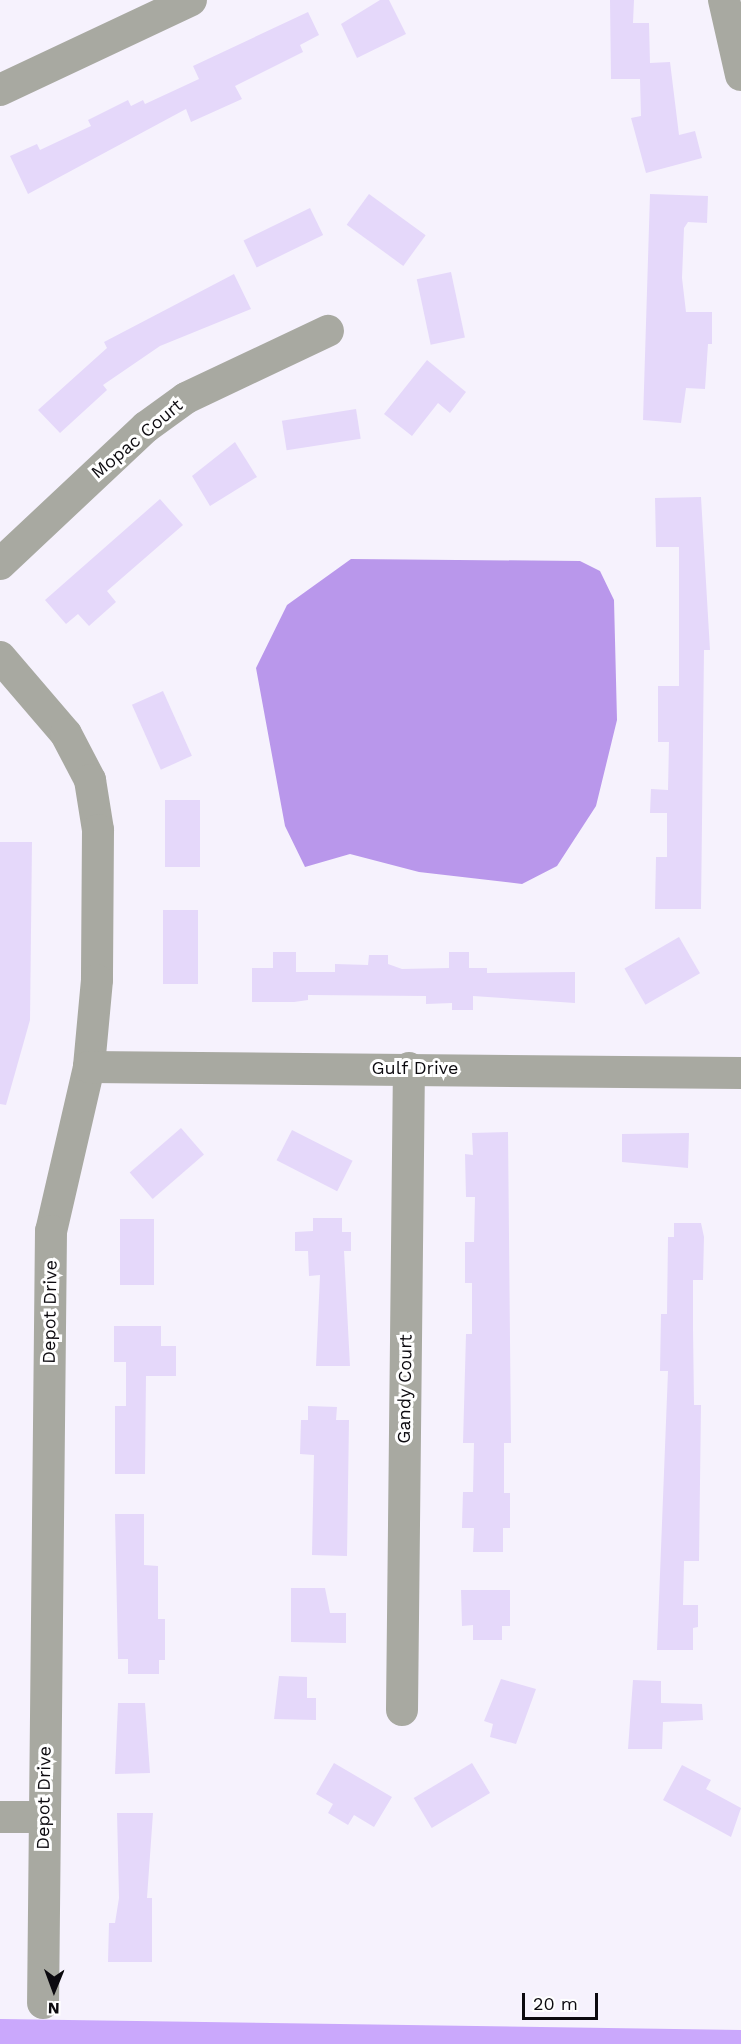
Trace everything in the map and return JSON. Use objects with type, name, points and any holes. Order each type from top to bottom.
[{"type":"street","points":[[0,90],[191,0]]},
{"type":"street","points":[[724,0],[741,75]]},
{"type":"street","name":"Mopac Court","points":[[0,564],[146,427],[186,398],[328,331]]},
{"type":"street","name":"Depot Drive","points":[[0,657],[66,734],[90,780],[98,841],[97,980],[89,1067],[51,1231],[43,2003]]},
{"type":"street","name":"Gulf Drive","points":[[89,1067],[409,1068],[741,1073]]},
{"type":"street","name":"Gandy Court","points":[[402,1710],[409,1068]]},
{"type":"street","points":[[0,1817],[44,1817]]},
{"type":"shaded area","points":[[351,559],[580,561],[600,571],[614,600],[617,720],[596,806],[557,866],[522,884],[419,872],[350,854],[305,867],[285,826],[256,668],[287,605]]},
{"type":"shaded area","points":[[0,2019],[741,2030],[741,2044],[0,2044]]},
{"type":"building","points":[[380,0],[389,0],[406,34],[357,58],[341,24]]},
{"type":"building","points":[[610,0],[634,0],[633,23],[649,23],[650,63],[670,62],[679,135],[695,131],[702,158],[646,173],[631,118],[641,116],[640,79],[611,79]]},
{"type":"building","points":[[308,12],[319,35],[300,45],[303,52],[235,86],[242,99],[191,122],[186,109],[28,194],[10,156],[37,144],[40,150],[91,126],[88,120],[128,100],[131,106],[143,100],[145,104],[199,79],[193,66]]},
{"type":"building","points":[[369,194],[426,235],[403,266],[347,225]]},
{"type":"building","points":[[650,194],[708,196],[707,223],[688,222],[684,228],[682,278],[686,312],[712,312],[712,344],[708,344],[705,389],[686,388],[681,423],[643,420]]},
{"type":"building","points":[[310,208],[323,235],[257,267],[243,240]]},
{"type":"building","points":[[451,272],[465,338],[431,345],[417,279]]},
{"type":"building","points":[[234,274],[251,309],[160,346],[103,385],[107,390],[60,433],[38,410],[107,348],[104,342]]},
{"type":"building","points":[[427,360],[466,392],[450,413],[438,403],[412,436],[384,414]]},
{"type":"building","points":[[356,409],[361,439],[287,450],[282,421]]},
{"type":"building","points":[[235,442],[257,477],[210,506],[192,476]]},
{"type":"building","points":[[701,497],[710,650],[704,650],[701,909],[655,909],[656,857],[667,857],[667,813],[650,813],[651,789],[668,790],[669,742],[658,742],[658,686],[679,686],[679,547],[656,547],[655,498]]},
{"type":"building","points":[[160,499],[183,525],[107,591],[116,602],[89,626],[78,614],[66,624],[45,600]]},
{"type":"building","points":[[163,691],[192,756],[161,770],[132,705]]},
{"type":"building","points":[[165,800],[200,800],[200,867],[165,867]]},
{"type":"building","points":[[0,842],[32,842],[30,1020],[6,1105],[0,1104]]},
{"type":"building","points":[[163,910],[198,910],[198,984],[163,984]]},
{"type":"building","points":[[679,937],[700,973],[645,1005],[624,969]]},
{"type":"building","points":[[273,952],[296,952],[296,972],[335,972],[335,964],[368,965],[369,955],[388,955],[388,964],[402,969],[449,968],[449,952],[469,952],[469,968],[487,968],[487,973],[575,972],[575,1003],[473,996],[473,1010],[452,1010],[452,1003],[426,1004],[426,996],[308,995],[308,1000],[294,1002],[252,1002],[252,968],[273,968]]},
{"type":"building","points":[[181,1128],[204,1154],[153,1199],[130,1173]]},
{"type":"building","points":[[292,1130],[353,1161],[337,1191],[277,1160]]},
{"type":"building","points":[[508,1132],[511,1443],[504,1443],[504,1493],[510,1493],[510,1528],[503,1528],[503,1552],[473,1552],[474,1528],[462,1528],[463,1492],[473,1492],[474,1443],[463,1443],[466,1334],[472,1334],[472,1283],[465,1283],[465,1242],[474,1242],[475,1197],[466,1197],[465,1154],[473,1155],[472,1133]]},
{"type":"building","points":[[689,1133],[688,1168],[622,1162],[622,1134]]},
{"type":"building","points":[[313,1218],[342,1218],[342,1232],[351,1232],[351,1251],[344,1251],[350,1366],[316,1366],[320,1275],[309,1276],[308,1251],[295,1251],[295,1232],[313,1231]]},
{"type":"building","points":[[120,1219],[154,1219],[154,1285],[120,1285]]},
{"type":"building","points":[[674,1223],[701,1223],[704,1237],[703,1280],[693,1280],[694,1405],[701,1405],[699,1561],[684,1561],[683,1605],[698,1605],[698,1627],[693,1628],[693,1650],[657,1650],[668,1371],[660,1371],[661,1314],[667,1314],[668,1237],[674,1237]]},
{"type":"building","points":[[114,1326],[161,1326],[161,1346],[176,1346],[176,1376],[146,1376],[145,1474],[115,1474],[115,1406],[126,1406],[126,1362],[114,1362]]},
{"type":"building","points":[[308,1406],[337,1407],[336,1420],[349,1420],[347,1556],[312,1555],[314,1455],[300,1454],[301,1420],[308,1420]]},
{"type":"building","points":[[115,1514],[144,1514],[144,1565],[158,1566],[158,1619],[165,1619],[165,1660],[159,1660],[159,1674],[128,1674],[128,1659],[118,1659]]},
{"type":"building","points":[[291,1588],[325,1588],[330,1613],[346,1613],[346,1643],[291,1642]]},
{"type":"building","points":[[461,1590],[510,1590],[510,1626],[502,1626],[502,1640],[473,1640],[473,1625],[462,1626]]},
{"type":"building","points":[[279,1676],[307,1677],[307,1698],[316,1698],[316,1720],[274,1719]]},
{"type":"building","points":[[501,1679],[536,1689],[516,1744],[490,1737],[493,1724],[484,1721]]},
{"type":"building","points":[[633,1680],[661,1681],[661,1703],[702,1704],[703,1720],[663,1722],[662,1749],[628,1749]]},
{"type":"building","points":[[118,1703],[145,1703],[150,1773],[115,1774]]},
{"type":"building","points":[[334,1763],[392,1797],[374,1827],[354,1815],[348,1825],[328,1813],[333,1804],[316,1794]]},
{"type":"building","points":[[472,1763],[490,1793],[432,1828],[414,1798]]},
{"type":"building","points":[[682,1765],[711,1780],[706,1789],[741,1808],[731,1837],[663,1800]]},
{"type":"building","points":[[117,1813],[153,1813],[147,1898],[152,1898],[152,1962],[108,1962],[109,1923],[115,1923],[119,1898]]}]
